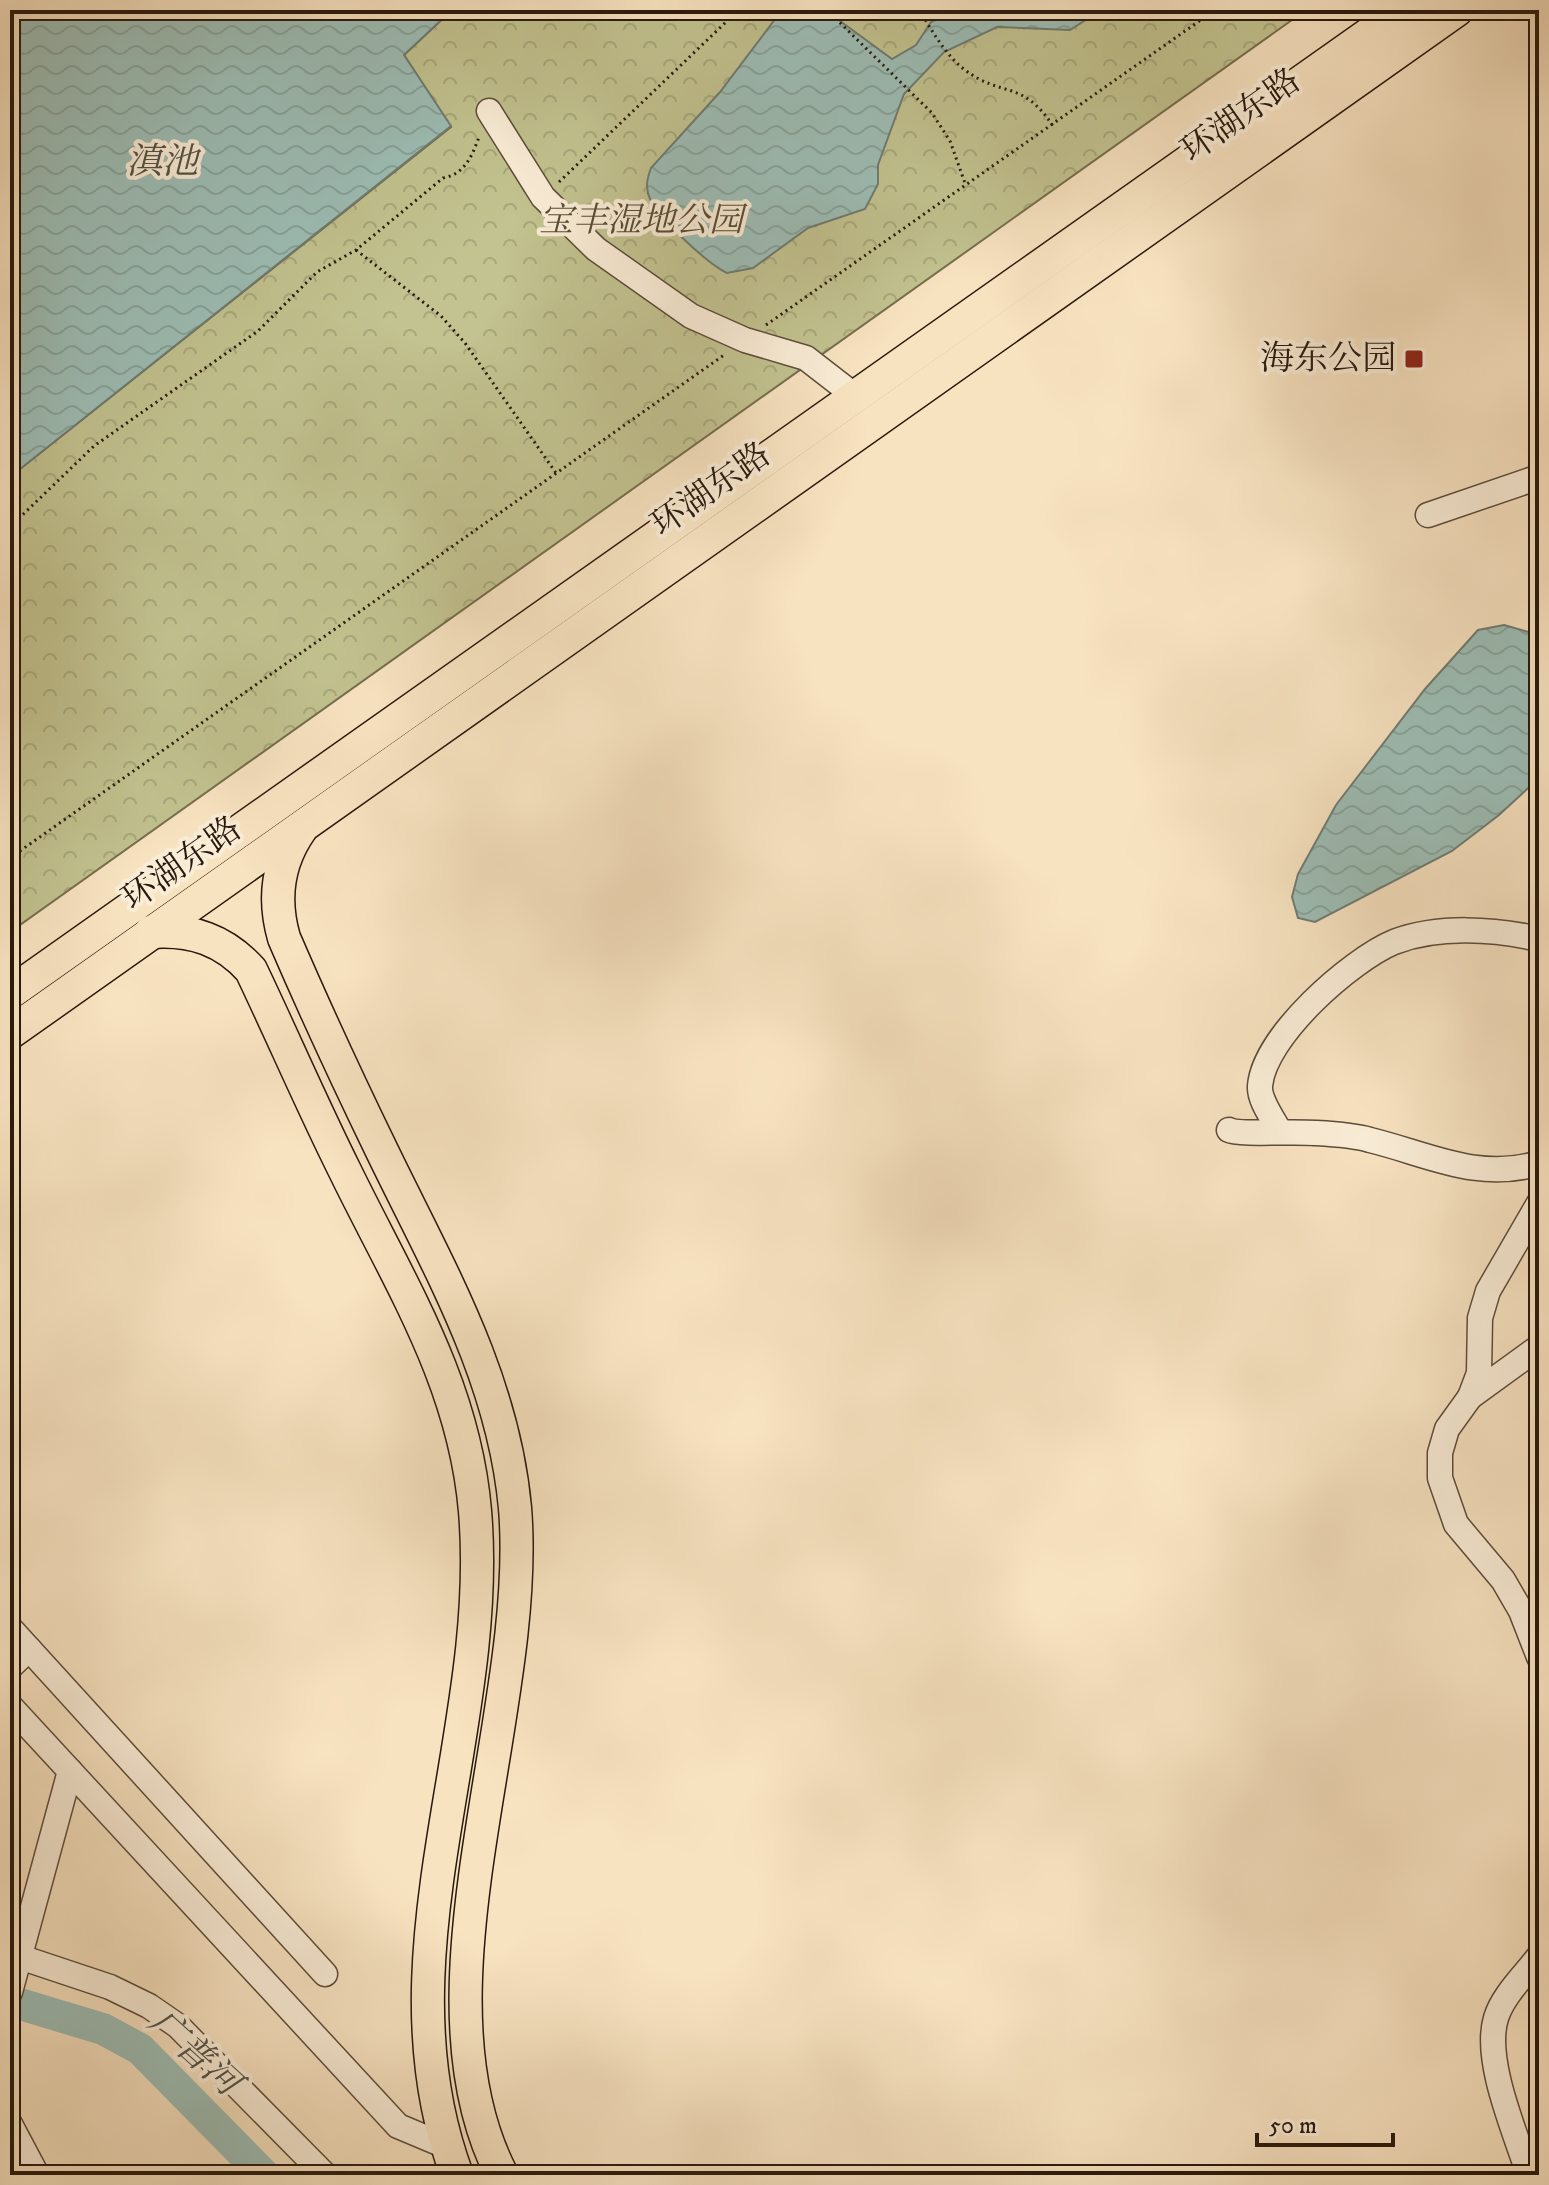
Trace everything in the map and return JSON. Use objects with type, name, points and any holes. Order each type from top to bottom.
[{"type":"main road","name":"环湖东路","points":[[10,993],[1403,10]]},
{"type":"main road","name":"环湖东路","points":[[10,1033],[1457,10]]},
{"type":"main road","points":[[305,823],[287,852],[278,885],[277,903],[284,938],[383,1152],[450,1282],[479,1350],[502,1431],[515,1508],[516,1586],[512,1631],[472,1917],[466,1988],[468,2051],[475,2104],[502,2175]]},
{"type":"main road","points":[[151,932],[203,936],[234,952],[251,970],[345,1171],[441,1363],[464,1440],[475,1511],[476,1585],[433,1913],[427,1987],[428,2055],[436,2113],[452,2161]]},
{"type":"street","points":[[489,111],[543,197],[596,249],[691,316],[745,340],[806,358],[855,396]]},
{"type":"street","points":[[1428,515],[1539,477]]},
{"type":"street","points":[[1279,1130],[1261,1097],[1264,1072],[1282,1036],[1359,961],[1397,941],[1431,934],[1477,930],[1539,939]]},
{"type":"street","points":[[1229,1130],[1236,1133],[1279,1130],[1368,1139],[1480,1172],[1520,1169],[1539,1163]]},
{"type":"street","points":[[1539,1203],[1488,1291],[1480,1318],[1479,1373],[1470,1397],[1447,1429],[1440,1453],[1440,1478],[1456,1524],[1503,1580],[1521,1611],[1539,1657]]},
{"type":"street","points":[[1470,1397],[1539,1347]]},
{"type":"street","points":[[10,1628],[325,1974]]},
{"type":"street","points":[[10,1667],[29,1649]]},
{"type":"street","points":[[10,1706],[398,2126],[452,2161]]},
{"type":"street","points":[[10,1992],[70,1771]]},
{"type":"street","points":[[1529,2175],[1495,2065],[1493,2039],[1496,2018],[1505,1999],[1539,1956]]},
{"type":"street","points":[[20,1958],[110,1987],[149,2006],[178,2026],[325,2175]]},
{"type":"street","points":[[14,2131],[26,2167]]},
{"type":"path","points":[[543,197],[726,22],[732,10]]},
{"type":"path","points":[[827,10],[921,102],[950,141],[966,187]]},
{"type":"path","points":[[10,858],[1215,10]]},
{"type":"path","points":[[919,11],[949,55],[966,71],[1026,95],[1039,105],[1053,126]]},
{"type":"path","points":[[10,527],[94,446],[258,331],[317,272],[356,250],[443,178],[454,176],[467,165],[489,111]]},
{"type":"path","points":[[356,250],[441,316],[465,343],[556,473]]},
{"type":"green space","name":"宝丰湿地公园","points":[[452,10],[1306,10],[10,932],[10,477],[451,127],[404,55]]},
{"type":"water","name":"滇池","points":[[10,10],[452,10],[404,55],[451,126],[10,477]]},
{"type":"water","points":[[782,10],[825,10],[892,59],[916,45],[931,22],[957,10],[1101,10],[1070,30],[997,27],[944,52],[904,94],[878,165],[878,184],[865,209],[808,228],[753,268],[727,273],[696,251],[663,217],[650,199],[648,180],[651,168],[720,92]]},
{"type":"water","points":[[1504,625],[1532,633],[1539,627],[1539,778],[1499,815],[1452,851],[1315,922],[1298,918],[1292,897],[1298,874],[1336,805],[1425,689],[1478,630]]},
{"type":"waterway","name":"广普河","points":[[10,2001],[103,2029],[140,2049],[264,2175]]},
{"type":"place","name":"海东公园","points":[[1414,359]]}]
